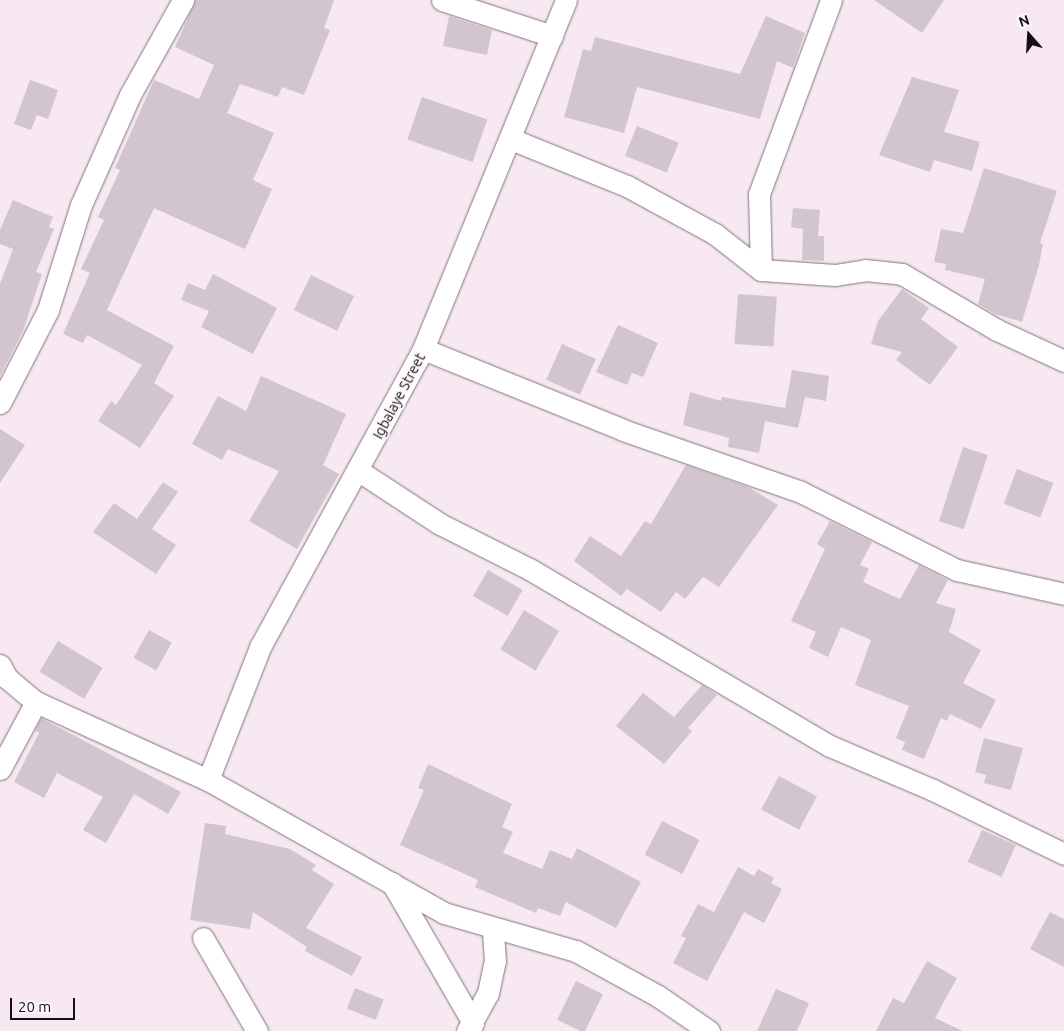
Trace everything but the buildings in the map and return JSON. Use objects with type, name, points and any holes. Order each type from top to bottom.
[{"type":"street","points":[[0,403],[48,310],[81,205],[130,95],[182,0]]},
{"type":"street","points":[[442,0],[552,36]]},
{"type":"street","name":"Igbalaye Street","points":[[208,780],[260,647],[424,349],[566,0]]},
{"type":"street","points":[[760,270],[759,194],[831,0]]},
{"type":"street","points":[[511,139],[627,186],[715,234],[760,270],[835,276],[864,270],[902,274],[997,330],[1064,361]]},
{"type":"street","points":[[424,349],[624,430],[801,492],[957,570],[1064,594]]},
{"type":"street","points":[[359,470],[440,524],[531,570],[830,746],[933,790],[1064,854]]},
{"type":"street","points":[[0,665],[7,678],[36,702],[208,780],[444,913],[493,930],[576,952],[658,996],[709,1031]]},
{"type":"street","points":[[0,770],[36,702]]},
{"type":"street","points":[[392,882],[470,1027]]},
{"type":"street","points":[[470,1027],[488,994],[495,961],[493,930]]},
{"type":"street","points":[[203,938],[257,1031]]}]
